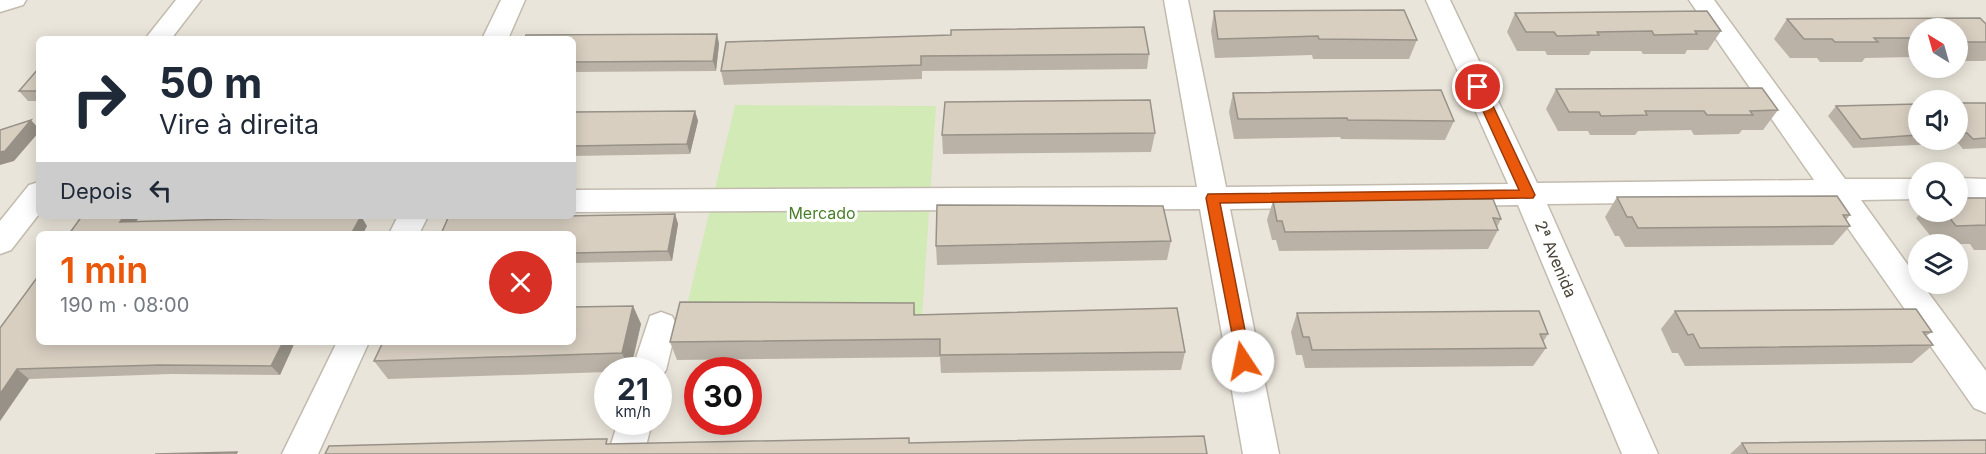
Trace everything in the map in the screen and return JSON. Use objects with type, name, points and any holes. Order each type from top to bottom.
[{"type":"street","points":[[0,4],[14,0]]},
{"type":"street","points":[[160,36],[189,0]]},
{"type":"street","points":[[496,36],[513,0]]},
{"type":"street","points":[[1176,0],[1261,454]]},
{"type":"street","name":"2ª Avenida","points":[[1437,0],[1528,195],[1640,454]]},
{"type":"street","points":[[1701,0],[1986,399]]},
{"type":"street","points":[[576,201],[1213,198],[1908,189]]},
{"type":"street","points":[[1968,189],[1986,190]]},
{"type":"street","points":[[0,242],[36,197]]},
{"type":"street","points":[[652,357],[661,325]]},
{"type":"street","points":[[300,454],[352,345]]},
{"type":"street","points":[[626,454],[631,435]]},
{"type":"shaded area","points":[[0,0],[1986,0],[1986,454],[0,454]]},
{"type":"green space","name":"Mercado","points":[[735,105],[936,106],[922,318],[684,318]]},
{"type":"building","points":[[1404,10],[1417,40],[1319,39],[1318,36],[1218,39],[1214,11]]},
{"type":"building","points":[[1707,11],[1721,31],[1654,35],[1652,31],[1597,32],[1599,35],[1557,36],[1554,32],[1526,32],[1515,13]]},
{"type":"building","points":[[1908,18],[1908,38],[1874,38],[1878,42],[1804,39],[1787,19]]},
{"type":"building","points":[[1968,18],[1980,18],[1986,24],[1986,42],[1968,42]]},
{"type":"building","points":[[1144,27],[1149,54],[921,56],[921,65],[721,71],[726,42],[951,35],[951,30]]},
{"type":"building","points":[[717,34],[713,61],[576,62],[576,36],[526,35]]},
{"type":"building","points":[[36,71],[36,91],[19,91]]},
{"type":"building","points":[[1762,88],[1778,110],[1750,111],[1753,115],[1707,115],[1704,111],[1645,111],[1647,115],[1601,116],[1599,112],[1569,112],[1556,89]]},
{"type":"building","points":[[1441,90],[1454,121],[1348,120],[1347,118],[1238,119],[1233,93]]},
{"type":"building","points":[[1150,100],[1155,133],[942,135],[945,102]]},
{"type":"building","points":[[1968,103],[1986,103],[1986,138],[1973,139],[1968,134]]},
{"type":"building","points":[[1908,104],[1908,136],[1861,139],[1836,106]]},
{"type":"building","points":[[695,111],[687,144],[576,146],[576,112]]},
{"type":"building","points":[[31,120],[5,151],[0,152],[0,130]]},
{"type":"building","points":[[1837,196],[1850,215],[1843,215],[1850,226],[1638,228],[1632,217],[1627,217],[1617,197]]},
{"type":"building","points":[[1968,198],[1986,198],[1986,225],[1956,226],[1953,222],[1968,222]]},
{"type":"building","points":[[1493,199],[1501,219],[1493,218],[1498,230],[1285,232],[1282,221],[1277,221],[1273,201]]},
{"type":"building","points":[[937,205],[1163,206],[1171,241],[936,246]]},
{"type":"building","points":[[675,214],[668,251],[576,253],[576,231],[442,231],[448,219],[576,219],[576,216]]},
{"type":"building","points":[[80,219],[122,219],[120,222],[359,219],[353,231],[71,231]]},
{"type":"building","points":[[36,279],[36,345],[282,345],[271,366],[160,365],[17,369],[0,394],[0,328]]},
{"type":"building","points":[[680,302],[914,303],[914,315],[1177,308],[1185,352],[940,355],[940,339],[670,342]]},
{"type":"building","points":[[633,306],[622,353],[374,361],[382,345],[576,345],[576,307]]},
{"type":"building","points":[[1916,309],[1932,332],[1923,332],[1933,345],[1700,348],[1693,334],[1688,335],[1675,311]]},
{"type":"building","points":[[1539,311],[1548,334],[1540,334],[1546,348],[1312,350],[1309,337],[1303,337],[1297,313]]},
{"type":"building","points":[[1204,436],[1207,454],[325,454],[329,446],[598,439],[607,439],[606,444],[909,438],[909,443]]},
{"type":"building","points":[[1986,440],[1986,454],[1748,454],[1742,443]]},
{"type":"building","points":[[237,452],[236,454],[155,454]]},
{"type":"route","points":[[1243,361],[1213,198],[1528,195],[1478,87]]}]
